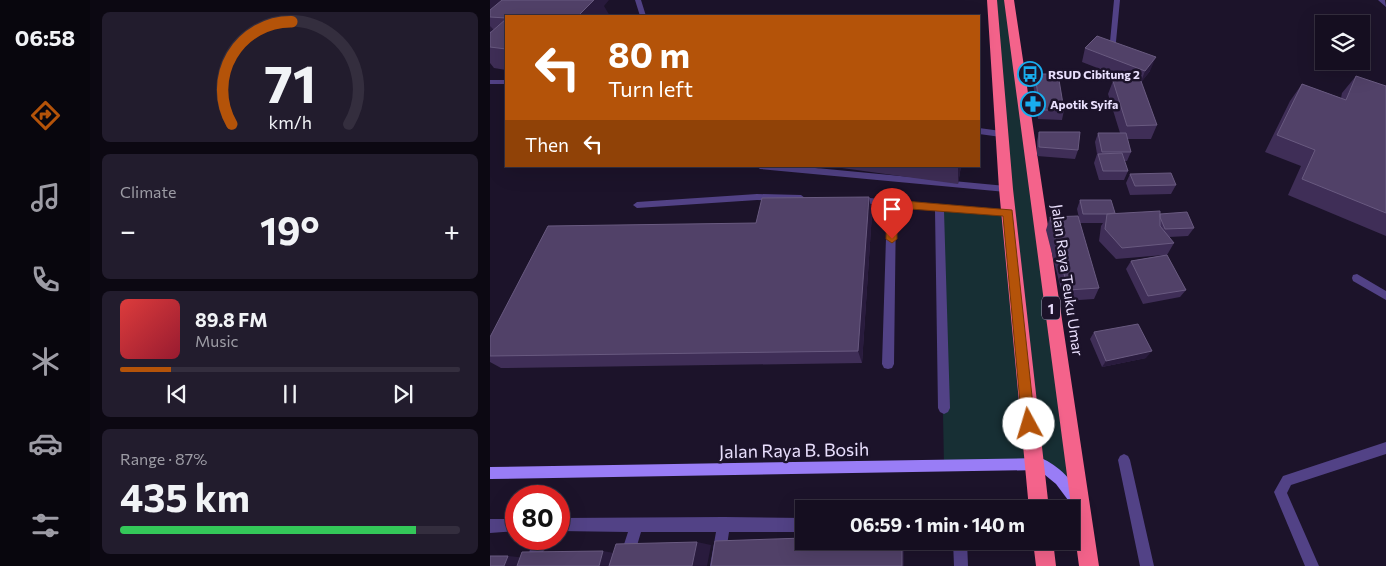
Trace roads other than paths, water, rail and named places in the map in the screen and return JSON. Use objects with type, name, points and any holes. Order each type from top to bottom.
[{"type":"highway","points":[[992,0],[1008,213],[1038,500]]},
{"type":"highway","name":"Jalan Raya Teuku Umar","points":[[1009,0],[1079,500]]},
{"type":"highway","points":[[1001,134],[1027,137]]},
{"type":"highway","name":"Jalan Raya Teuku Umar","points":[[1080,506],[1089,566]]},
{"type":"highway","points":[[1043,550],[1046,566]]},
{"type":"street","points":[[638,0],[643,15]]},
{"type":"street","points":[[1112,52],[1117,0]]},
{"type":"street","points":[[1381,0],[1386,4]]},
{"type":"street","points":[[490,82],[505,82]]},
{"type":"street","points":[[980,131],[1001,134]]},
{"type":"street","points":[[771,167],[1006,189]]},
{"type":"street","points":[[638,206],[757,197],[815,199]]},
{"type":"street","points":[[845,200],[1008,213]]},
{"type":"street","points":[[888,364],[892,204]]},
{"type":"street","points":[[939,207],[944,408]]},
{"type":"street","points":[[1357,278],[1386,296]]},
{"type":"street","points":[[1312,566],[1280,492],[1287,480],[1386,448]]},
{"type":"street","points":[[1124,460],[1147,566]]},
{"type":"street","name":"Jalan Raya B. Bosih","points":[[490,473],[1041,464],[1052,470],[1068,487],[1076,500]]},
{"type":"street","points":[[717,566],[724,524]]},
{"type":"street","points":[[570,525],[795,524]]},
{"type":"street","points":[[490,526],[505,525]]},
{"type":"street","points":[[624,566],[636,526]]},
{"type":"street","points":[[531,566],[537,550]]},
{"type":"street","points":[[960,550],[961,566]]},
{"type":"place","name":"RSUD Cibitung 2","points":[[1030,74]]},
{"type":"place","name":"Apotik Syifa","points":[[1033,104]]}]
